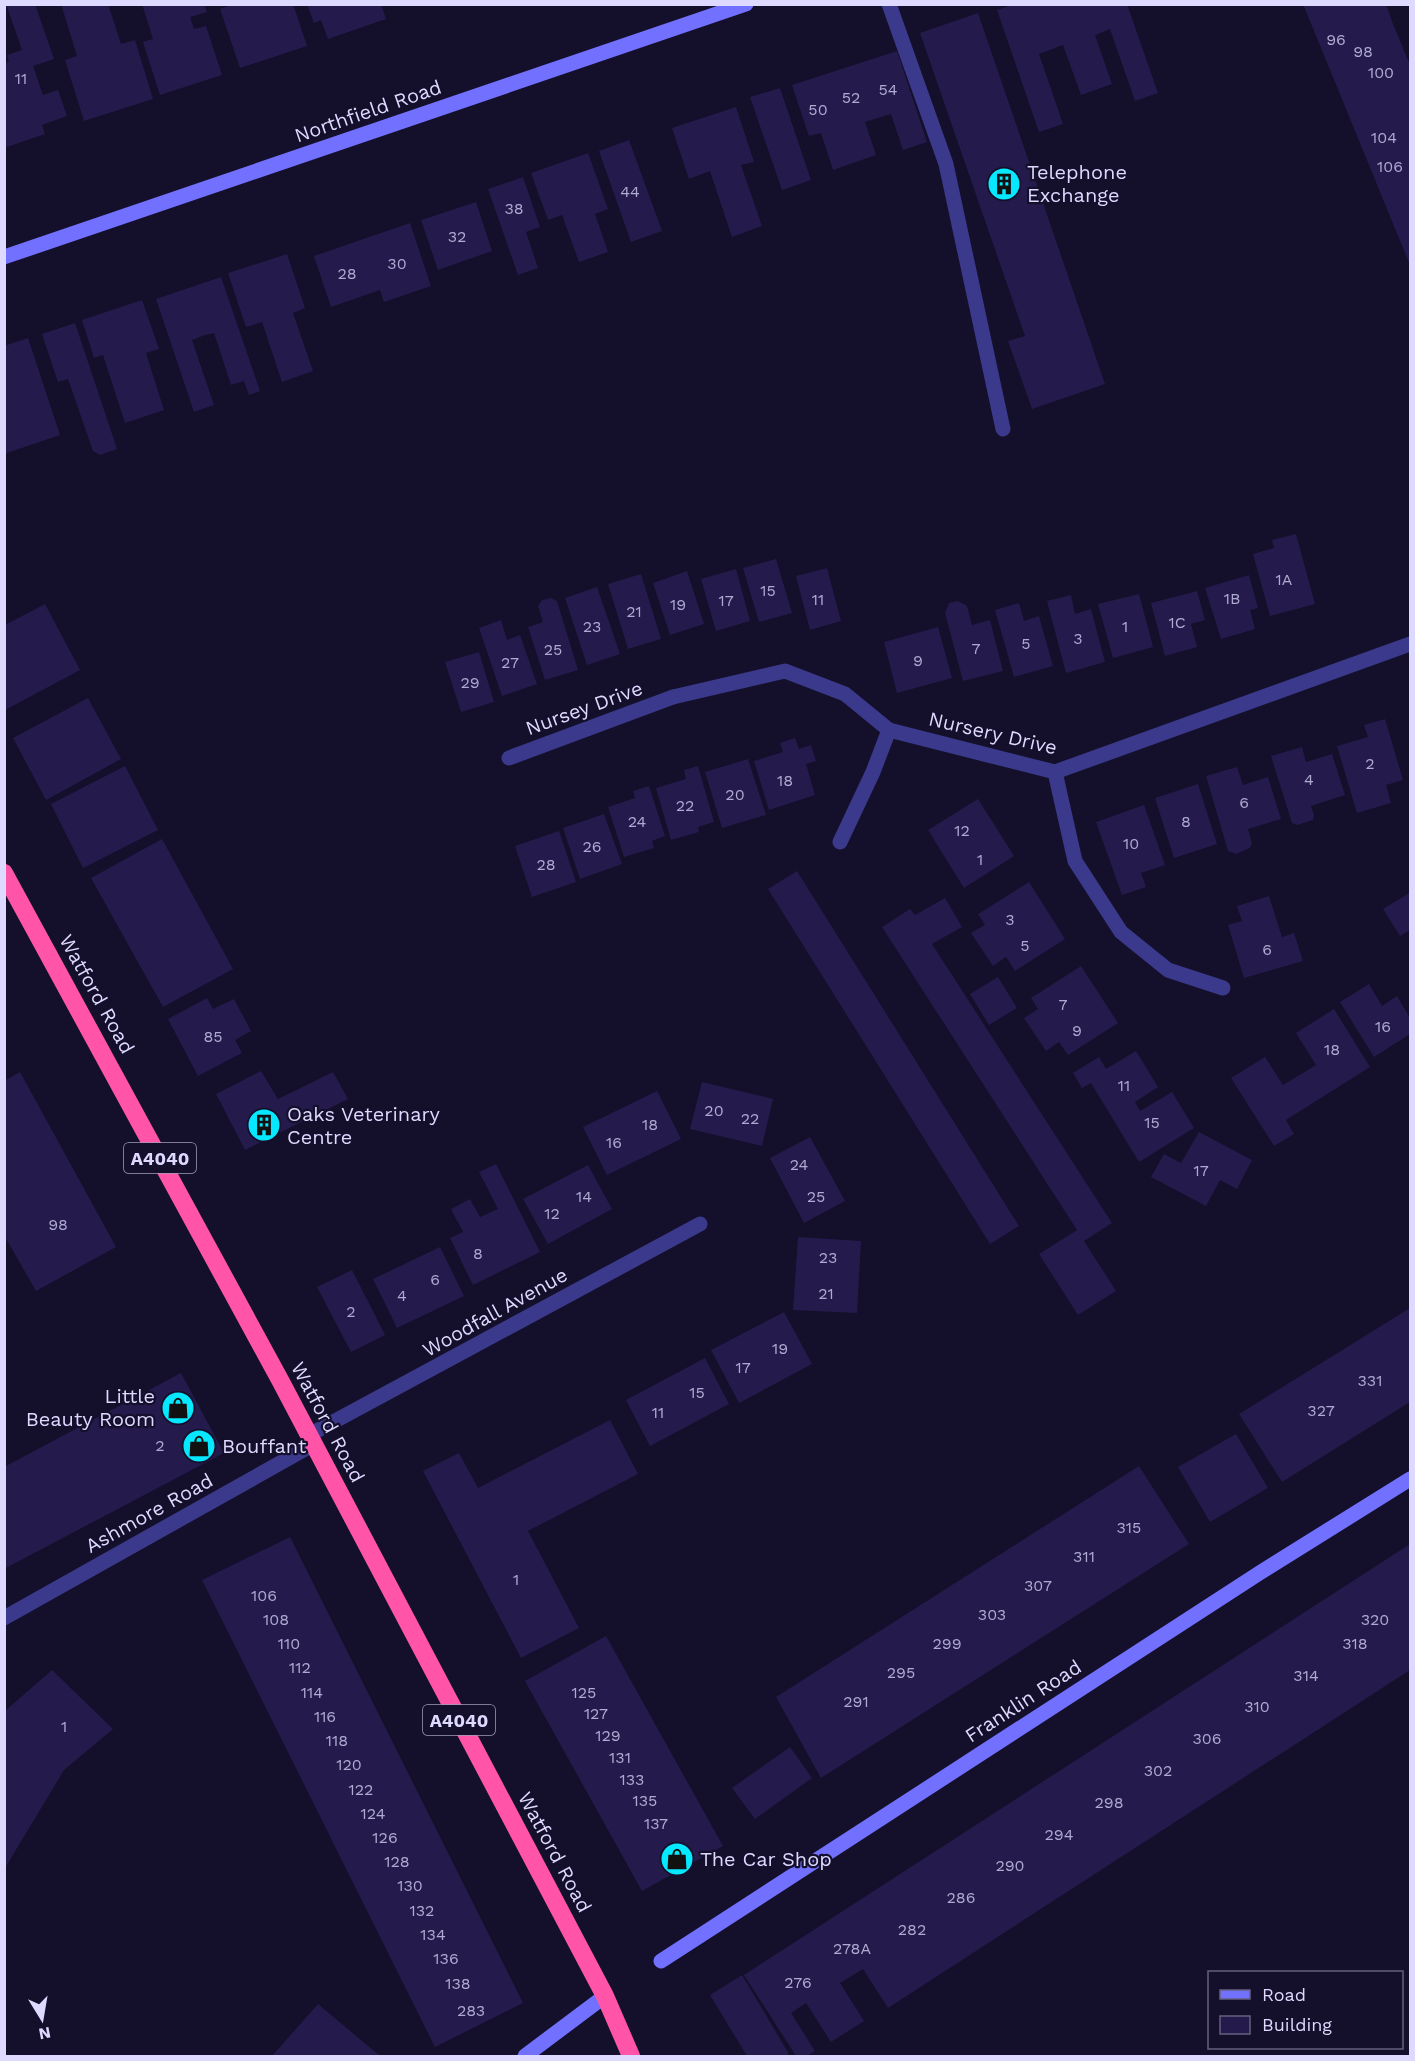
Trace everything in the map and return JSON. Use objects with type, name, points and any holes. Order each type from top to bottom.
[{"type":"highway","name":"Watford Road","points":[[4,873],[311,1440],[605,1996]]},
{"type":"highway","name":"A4040","points":[[605,1996],[631,2056]]},
{"type":"street","name":"Northfield Road","points":[[4,257],[746,4]]},
{"type":"street","points":[[889,4],[946,164],[1003,429]]},
{"type":"street","name":"Nursery Drive","points":[[673,697],[785,671],[845,694],[889,730],[1055,772],[1410,644]]},
{"type":"street","name":"Nursey Drive","points":[[508,758],[673,697]]},
{"type":"street","points":[[840,842],[873,772],[889,730]]},
{"type":"street","points":[[1055,772],[1075,861],[1121,932],[1168,970],[1223,988]]},
{"type":"street","name":"Woodfall Avenue","points":[[311,1440],[338,1421],[700,1224]]},
{"type":"street","name":"Ashmore Road","points":[[4,1618],[311,1440]]},
{"type":"street","name":"Franklin Road","points":[[661,1961],[1251,1578],[1410,1479]]},
{"type":"street","points":[[525,2056],[605,1996]]},
{"type":"building","points":[[6,4],[35,4],[54,59],[33,66],[43,95],[58,90],[67,116],[42,125],[45,134],[4,148],[4,63],[9,62],[7,55],[22,50]]},
{"type":"building","points":[[61,4],[108,4],[121,44],[135,40],[153,99],[84,121],[65,60],[77,56]]},
{"type":"building","points":[[142,4],[204,4],[207,12],[190,17],[194,29],[206,26],[222,75],[160,95],[143,42],[153,39]]},
{"type":"building","points":[[233,4],[293,4],[307,46],[240,68],[220,9]]},
{"type":"building","points":[[307,4],[381,4],[386,19],[328,39],[321,20],[314,23]]},
{"type":"building","points":[[1014,4],[1127,4],[1158,93],[1135,101],[1110,29],[1095,35],[1112,84],[1081,95],[1063,45],[1039,54],[1063,124],[1039,132],[997,10]]},
{"type":"building","points":[[1303,4],[1386,4],[1410,65],[1410,265]]},
{"type":"building","name":"Telephone Exchange","points":[[978,13],[1105,384],[1032,409],[1008,341],[1025,336],[920,33]]},
{"type":"building","points":[[897,51],[927,142],[903,150],[891,114],[865,122],[876,155],[833,170],[821,133],[809,136],[792,85]]},
{"type":"building","points":[[780,88],[811,180],[782,190],[750,97]]},
{"type":"building","points":[[736,107],[754,162],[741,165],[762,226],[732,237],[710,171],[689,179],[672,128]]},
{"type":"building","points":[[629,140],[662,231],[631,242],[599,151]]},
{"type":"building","points":[[588,153],[608,209],[595,214],[608,252],[579,262],[562,215],[548,220],[531,173]]},
{"type":"building","points":[[523,177],[540,227],[526,232],[538,268],[518,275],[488,189]]},
{"type":"building","points":[[476,202],[492,251],[438,270],[421,220]]},
{"type":"building","points":[[410,223],[431,286],[384,302],[380,290],[331,307],[314,256]]},
{"type":"building","points":[[287,254],[305,308],[293,313],[313,371],[282,382],[262,322],[246,327],[228,273]]},
{"type":"building","points":[[221,277],[260,391],[249,395],[244,381],[231,385],[214,333],[205,335],[192,340],[214,405],[194,412],[156,299]]},
{"type":"building","points":[[142,300],[159,349],[146,353],[164,410],[125,423],[103,355],[94,358],[82,320]]},
{"type":"building","points":[[75,323],[117,449],[100,455],[93,451],[68,379],[58,382],[42,334]]},
{"type":"building","points":[[28,338],[60,435],[4,454],[4,346]]},
{"type":"building","points":[[1296,534],[1315,604],[1270,616],[1253,554],[1274,548],[1272,540]]},
{"type":"building","points":[[776,559],[792,613],[759,622],[743,568]]},
{"type":"building","points":[[827,568],[841,621],[810,630],[796,576]]},
{"type":"building","points":[[736,569],[750,621],[716,631],[701,579]]},
{"type":"building","points":[[687,571],[704,624],[670,635],[653,583]]},
{"type":"building","points":[[641,574],[661,639],[628,649],[608,584]]},
{"type":"building","points":[[1249,575],[1258,608],[1250,610],[1255,629],[1221,639],[1205,588]]},
{"type":"building","points":[[597,587],[620,654],[587,665],[565,598]]},
{"type":"building","points":[[1197,591],[1205,620],[1191,624],[1197,647],[1165,656],[1151,603]]},
{"type":"building","points":[[1139,594],[1153,647],[1113,658],[1098,604]]},
{"type":"building","points":[[1071,595],[1075,614],[1091,609],[1105,662],[1066,673],[1047,601]]},
{"type":"building","points":[[551,598],[557,601],[578,670],[545,680],[528,627],[543,622],[538,606],[542,600]]},
{"type":"building","points":[[958,601],[967,606],[972,625],[990,620],[1003,671],[963,681],[945,613],[949,603]]},
{"type":"building","points":[[1019,603],[1024,621],[1039,616],[1053,666],[1014,677],[995,610]]},
{"type":"building","points":[[45,604],[80,670],[5,710],[5,625]]},
{"type":"building","points":[[501,620],[507,640],[520,635],[537,684],[502,696],[479,628]]},
{"type":"building","points":[[938,627],[952,678],[897,693],[884,642]]},
{"type":"building","points":[[479,652],[494,702],[461,712],[445,662]]},
{"type":"building","points":[[88,698],[121,759],[46,800],[13,738]]},
{"type":"building","points":[[1385,719],[1403,780],[1386,785],[1391,803],[1357,813],[1337,746],[1368,737],[1364,725]]},
{"type":"building","points":[[795,738],[799,749],[811,745],[816,761],[806,764],[815,795],[769,810],[754,761],[783,752],[780,743]]},
{"type":"building","points":[[1302,747],[1306,762],[1332,754],[1345,795],[1311,806],[1313,820],[1297,825],[1292,823],[1271,756]]},
{"type":"building","points":[[748,759],[766,815],[722,828],[705,772]]},
{"type":"building","points":[[125,766],[158,830],[83,868],[51,804]]},
{"type":"building","points":[[698,766],[714,822],[698,827],[699,832],[671,840],[656,788],[686,779],[684,770]]},
{"type":"building","points":[[1237,767],[1243,785],[1268,777],[1281,819],[1248,829],[1252,843],[1250,848],[1236,854],[1228,851],[1206,776]]},
{"type":"building","points":[[1198,784],[1217,844],[1174,858],[1155,798]]},
{"type":"building","points":[[649,786],[665,836],[652,841],[654,848],[624,857],[608,807],[635,798],[633,791]]},
{"type":"building","points":[[978,799],[1014,856],[964,888],[928,830]]},
{"type":"building","points":[[1144,805],[1165,865],[1141,873],[1146,887],[1122,895],[1096,822]]},
{"type":"building","points":[[604,814],[622,864],[580,879],[563,828]]},
{"type":"building","points":[[559,831],[576,882],[532,897],[515,846]]},
{"type":"building","points":[[162,839],[233,969],[163,1007],[91,878]]},
{"type":"building","points":[[797,871],[1019,1226],[990,1244],[768,889]]},
{"type":"building","points":[[1029,882],[1065,939],[1015,971],[1006,957],[993,966],[971,933],[985,925],[978,914]]},
{"type":"building","points":[[1409,893],[1410,930],[1400,936],[1383,909]]},
{"type":"building","points":[[1269,896],[1282,937],[1294,933],[1303,961],[1244,978],[1228,925],[1242,921],[1237,906]]},
{"type":"building","points":[[945,898],[962,927],[932,944],[1112,1223],[1084,1241],[1116,1291],[1078,1315],[1039,1254],[1077,1230],[882,927],[910,909],[915,915]]},
{"type":"building","points":[[1081,966],[1118,1023],[1068,1055],[1059,1042],[1046,1051],[1024,1018],[1038,1009],[1031,998]]},
{"type":"building","points":[[998,977],[1017,1008],[989,1025],[970,994]]},
{"type":"building","points":[[1369,984],[1382,1006],[1397,996],[1410,1018],[1410,1034],[1374,1057],[1340,1002]]},
{"type":"building","points":[[207,998],[213,1009],[234,999],[251,1031],[235,1040],[242,1053],[198,1076],[168,1019]]},
{"type":"building","points":[[1334,1009],[1370,1067],[1286,1120],[1294,1134],[1274,1146],[1231,1078],[1265,1057],[1283,1085],[1316,1065],[1296,1033]]},
{"type":"building","points":[[1136,1051],[1158,1087],[1135,1102],[1140,1111],[1172,1092],[1194,1128],[1139,1162],[1091,1083],[1082,1088],[1073,1073],[1099,1057],[1106,1069]]},
{"type":"building","name":"Oaks Veterinary Centre","points":[[261,1071],[278,1099],[333,1072],[348,1099],[245,1150],[216,1094]]},
{"type":"building","points":[[20,1072],[116,1247],[36,1291],[4,1235],[4,1081]]},
{"type":"building","points":[[702,1082],[773,1099],[762,1146],[690,1129]]},
{"type":"building","points":[[657,1091],[681,1139],[607,1175],[583,1127]]},
{"type":"building","points":[[1199,1132],[1252,1160],[1237,1189],[1220,1180],[1206,1206],[1151,1177],[1164,1154],[1181,1163]]},
{"type":"building","points":[[810,1137],[845,1201],[804,1223],[770,1158]]},
{"type":"building","points":[[496,1164],[540,1252],[473,1285],[450,1238],[463,1232],[451,1209],[470,1199],[480,1217],[498,1209],[479,1172]]},
{"type":"building","points":[[588,1165],[612,1209],[548,1244],[523,1199]]},
{"type":"building","points":[[798,1237],[861,1241],[857,1313],[793,1310]]},
{"type":"building","points":[[440,1247],[464,1296],[397,1328],[373,1279]]},
{"type":"building","points":[[352,1270],[385,1335],[351,1352],[317,1287]]},
{"type":"building","points":[[1410,1308],[1410,1402],[1282,1482],[1239,1414]]},
{"type":"building","points":[[784,1312],[812,1364],[739,1403],[711,1350]]},
{"type":"building","points":[[705,1358],[729,1404],[650,1446],[626,1400]]},
{"type":"building","points":[[181,1373],[224,1453],[4,1569],[4,1467]]},
{"type":"building","points":[[610,1420],[638,1474],[528,1531],[579,1628],[521,1658],[423,1471],[459,1453],[478,1488]]},
{"type":"building","points":[[1236,1434],[1268,1488],[1210,1522],[1178,1467]]},
{"type":"building","points":[[1139,1466],[1189,1544],[821,1778],[776,1697]]},
{"type":"building","points":[[290,1537],[523,2003],[435,2047],[202,1580]]},
{"type":"building","points":[[1410,1544],[1410,1670],[888,2008],[863,1969],[840,1983],[864,2021],[831,2042],[806,2003],[791,2013],[815,2051],[807,2056],[796,2056],[744,1975]]},
{"type":"building","points":[[606,1636],[723,1846],[642,1891],[525,1681]]},
{"type":"building","points":[[52,1670],[113,1729],[64,1770],[5,1868],[5,1711]]},
{"type":"building","points":[[790,1747],[812,1778],[755,1819],[732,1788]]},
{"type":"building","points":[[742,1975],[789,2054],[747,2056],[710,1995]]},
{"type":"building","points":[[318,2004],[380,2056],[272,2056]]},
{"type":"place","name":"Telephone Exchange","points":[[1004,184]]},
{"type":"place","name":"Oaks Veterinary Centre","points":[[264,1125]]},
{"type":"place","name":"Little Beauty Room","points":[[178,1408]]},
{"type":"place","name":"Bouffant","points":[[199,1446]]},
{"type":"place","name":"The Car Shop","points":[[677,1859]]}]
